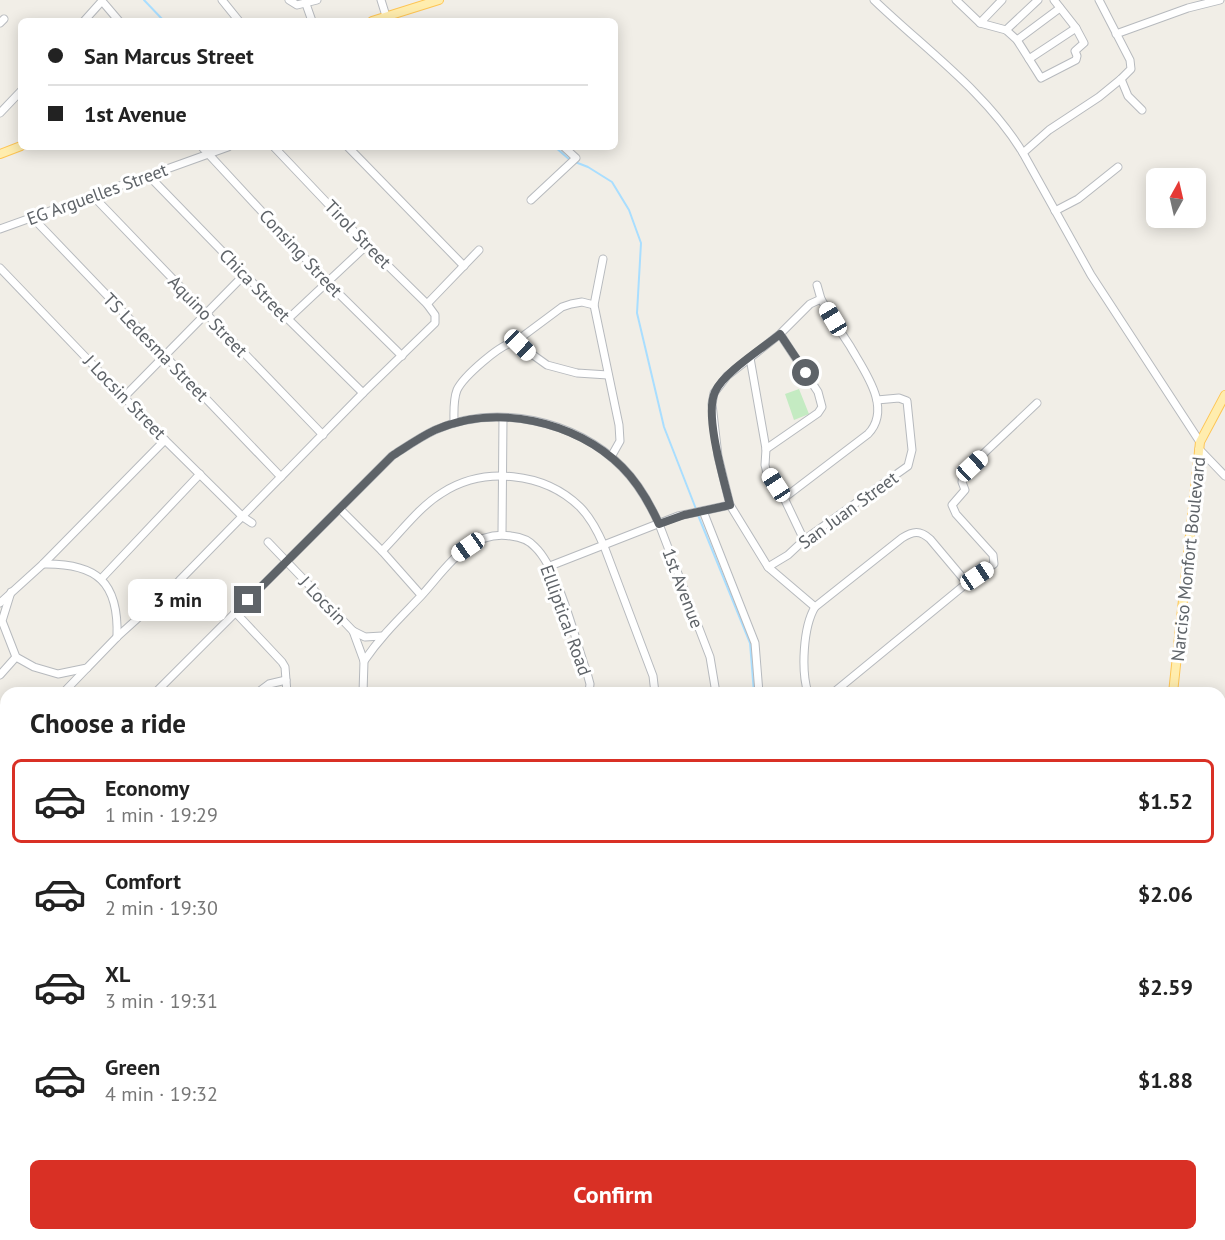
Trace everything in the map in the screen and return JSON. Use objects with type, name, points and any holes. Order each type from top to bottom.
[{"type":"main road","points":[[380,18],[439,0]]},
{"type":"main road","points":[[0,154],[18,148]]},
{"type":"main road","name":"Narciso Monfort Boulevard","points":[[1174,687],[1200,446],[1225,395]]},
{"type":"street","points":[[87,18],[103,0],[116,18]]},
{"type":"street","points":[[222,0],[237,18]]},
{"type":"street","points":[[289,0],[297,5],[317,0]]},
{"type":"street","points":[[381,0],[386,16]]},
{"type":"street","points":[[874,0],[978,95],[1009,130],[1091,274],[1200,446],[1225,476]]},
{"type":"street","points":[[956,0],[980,23],[1006,30],[1017,40],[1041,78],[1076,60],[1075,51],[1083,45],[1084,40],[1054,0]]},
{"type":"street","points":[[1006,30],[1038,0]]},
{"type":"street","points":[[1023,153],[1049,130],[1099,97],[1129,72],[1131,64],[1099,0]]},
{"type":"street","points":[[1116,34],[1188,8],[1220,0]]},
{"type":"street","points":[[980,23],[1000,1]]},
{"type":"street","points":[[306,4],[311,18]]},
{"type":"street","points":[[1017,40],[1060,8]]},
{"type":"street","points":[[1029,59],[1076,28]]},
{"type":"street","points":[[1121,79],[1128,96],[1142,110]]},
{"type":"street","points":[[0,112],[18,94]]},
{"type":"street","name":"Consing Street","points":[[205,150],[328,283],[402,356]]},
{"type":"street","name":"EG Arguelles Street","points":[[0,228],[219,150]]},
{"type":"street","name":"Tirol Street","points":[[277,150],[435,315],[435,323],[402,356]]},
{"type":"street","points":[[351,150],[464,266]]},
{"type":"street","points":[[531,200],[576,158],[567,150]]},
{"type":"street","points":[[1055,211],[1078,199],[1118,167]]},
{"type":"street","name":"Chica Street","points":[[149,176],[363,393]]},
{"type":"street","name":"Aquino Street","points":[[93,196],[323,435]]},
{"type":"street","name":"TS Ledesma Street","points":[[32,217],[281,477]]},
{"type":"street","points":[[288,319],[367,245]]},
{"type":"street","points":[[426,304],[479,250]]},
{"type":"street","points":[[603,259],[594,305],[618,417],[620,441],[611,457]]},
{"type":"street","name":"J Locsin Street","points":[[0,268],[165,440],[243,517],[252,523]]},
{"type":"street","points":[[125,396],[244,274]]},
{"type":"street","points":[[784,498],[868,434],[874,428],[877,420],[877,400],[869,378],[821,299],[817,285]]},
{"type":"street","points":[[815,607],[768,567],[730,505],[718,456],[712,404],[719,384],[780,334],[801,312],[821,299]]},
{"type":"street","points":[[454,423],[455,397],[461,384],[501,347],[509,342],[515,342],[562,308],[582,302],[594,305]]},
{"type":"street","points":[[766,449],[819,413],[822,407],[818,392],[780,334]]},
{"type":"street","points":[[515,342],[546,365],[577,373],[608,375]]},
{"type":"street","points":[[69,687],[117,637],[179,581],[402,356]]},
{"type":"street","points":[[750,358],[766,449],[767,473],[784,498],[804,540]]},
{"type":"street","name":"San Juan Street","points":[[768,567],[788,555],[804,540],[908,466],[912,450],[907,401],[899,398],[877,400]]},
{"type":"street","points":[[840,687],[967,583],[994,564],[993,555],[952,508],[953,502],[965,490],[963,472],[1037,403]]},
{"type":"street","points":[[363,687],[364,662],[382,636],[458,554],[478,539],[502,534],[503,418]]},
{"type":"street","name":"1st Avenue","points":[[161,687],[392,456],[416,440],[454,423],[503,418],[547,423],[584,438],[611,457],[632,480],[651,506],[659,524],[710,657],[715,687]]},
{"type":"street","points":[[0,603],[43,564],[165,440]]},
{"type":"street","points":[[101,579],[200,474]]},
{"type":"street","points":[[382,551],[433,499],[465,482],[503,476],[538,482],[567,497],[580,507],[594,526],[604,546],[653,676],[654,687]]},
{"type":"street","points":[[550,566],[691,513],[730,505]]},
{"type":"street","points":[[340,509],[421,595]]},
{"type":"street","points":[[702,511],[755,644],[759,687]]},
{"type":"street","points":[[807,687],[804,670],[807,626],[815,607],[902,538],[915,531],[923,533],[967,583]]},
{"type":"street","name":"Ellliptical Road","points":[[502,534],[520,537],[534,546],[550,566],[587,673],[590,687]]},
{"type":"street","name":"J Locsin","points":[[268,542],[353,631],[365,637],[382,636]]},
{"type":"street","points":[[43,564],[81,568],[101,579],[115,602],[118,617],[117,637]]},
{"type":"street","points":[[11,592],[2,621],[16,657],[34,667],[58,674],[87,668]]},
{"type":"street","points":[[235,612],[282,662],[285,667],[287,687]]},
{"type":"street","name":"J Locsin","points":[[353,631],[364,662]]},
{"type":"street","points":[[0,675],[16,657]]},
{"type":"street","points":[[265,687],[286,680]]},
{"type":"green space","points":[[799,389],[809,414],[794,420],[785,394]]},
{"type":"waterway","points":[[144,0],[161,18]]},
{"type":"waterway","points":[[558,150],[570,160],[588,167],[612,182],[629,210],[641,243],[637,313],[664,427],[696,509]]},
{"type":"waterway","points":[[698,515],[750,643],[754,687]]},
{"type":"route","points":[[248,600],[392,456],[416,440],[454,423],[484,419],[519,419],[547,423],[584,438],[623,468],[651,506],[659,524],[678,516],[730,505],[718,456],[712,415],[714,393],[719,384],[780,334],[806,373]]}]
